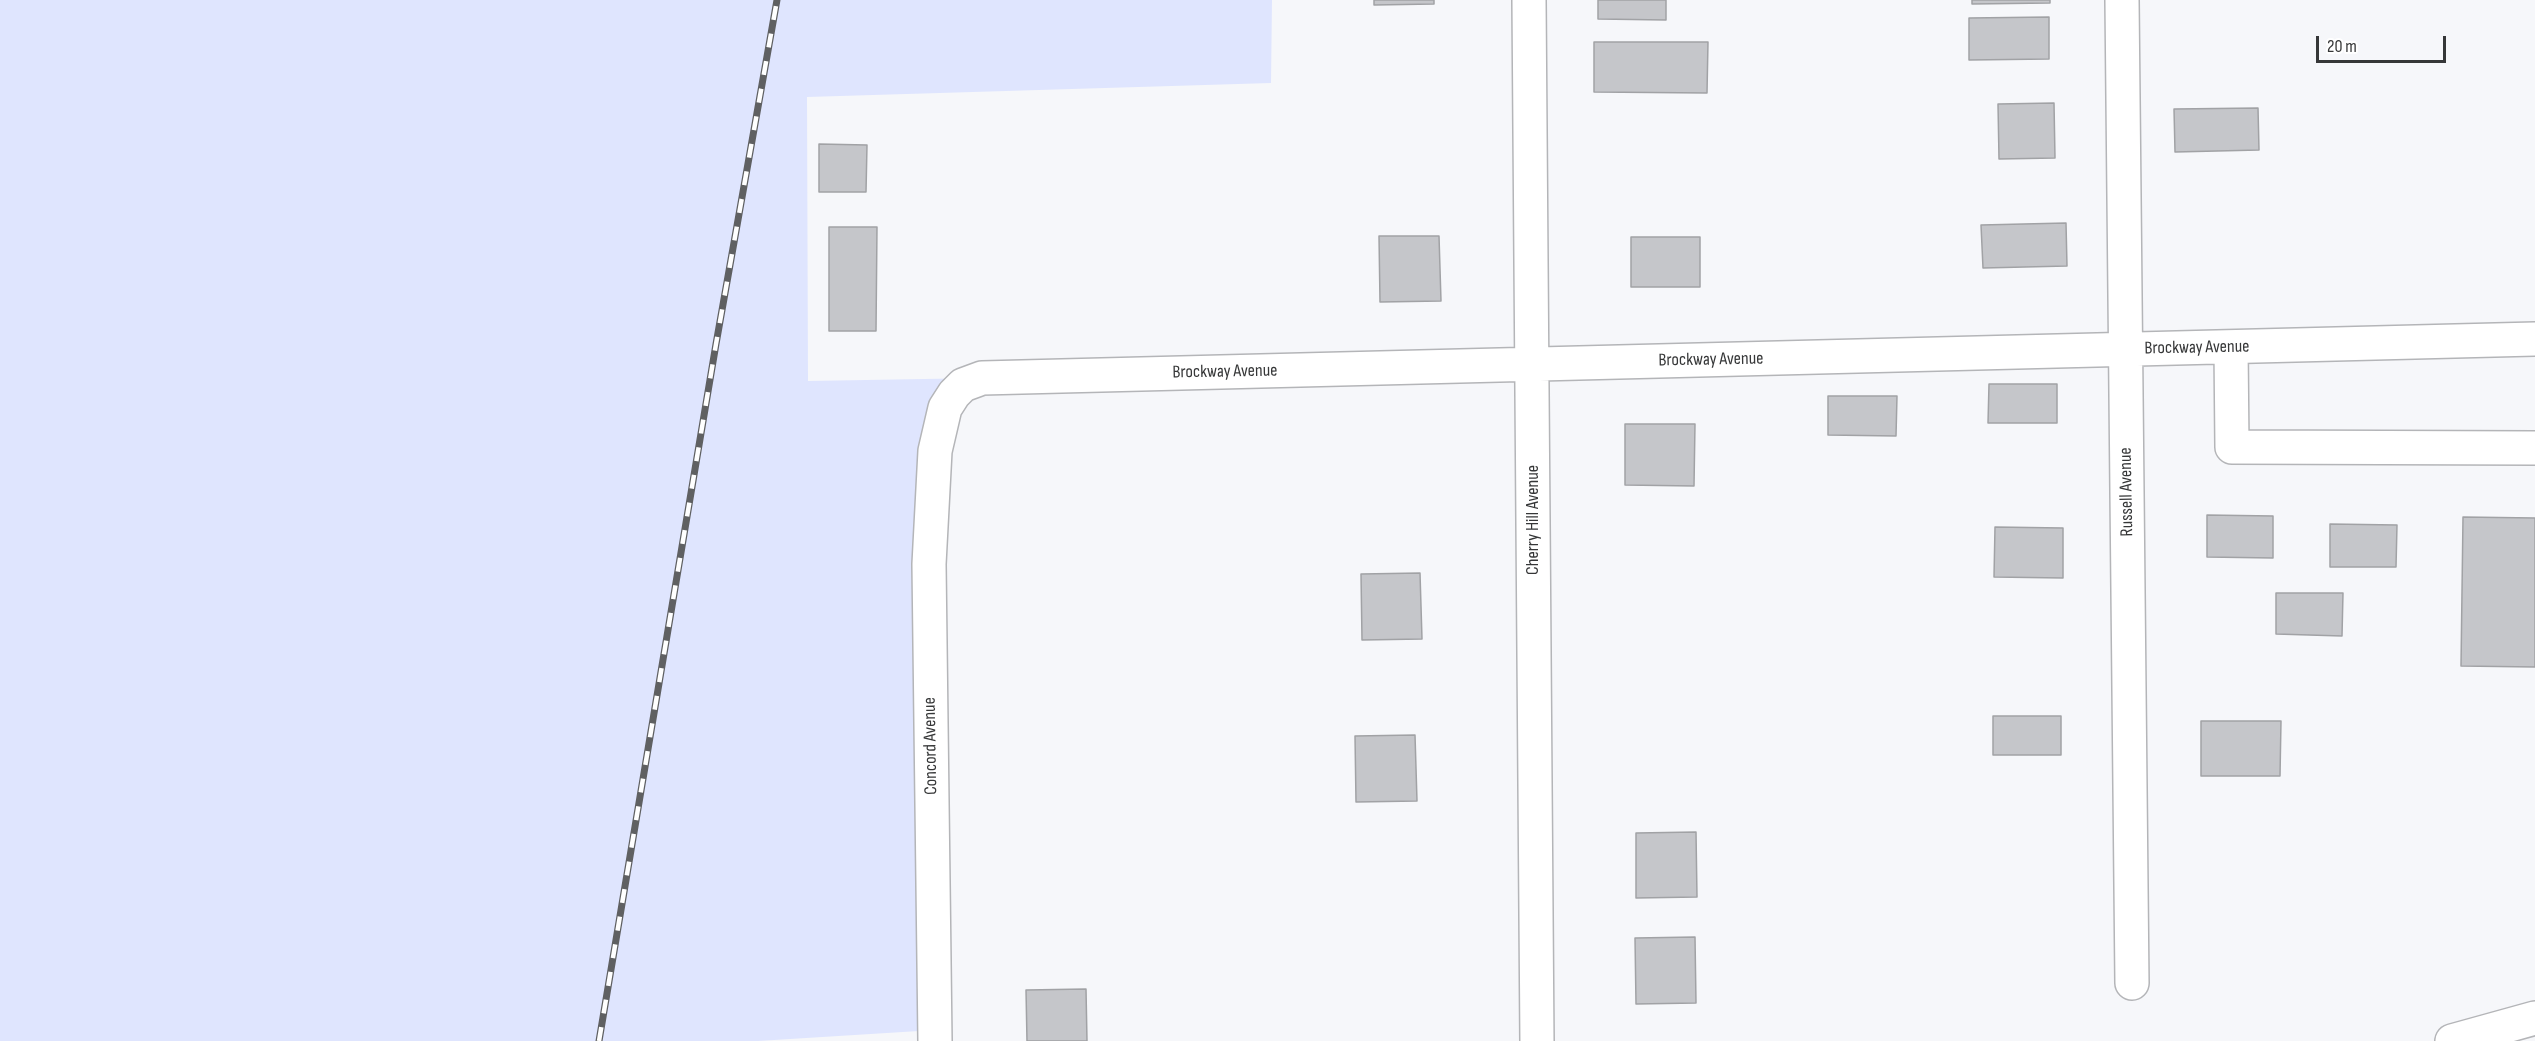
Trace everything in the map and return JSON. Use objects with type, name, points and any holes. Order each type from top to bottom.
[{"type":"main road","name":"Cherry Hill Avenue","points":[[1529,0],[1537,1041]]},
{"type":"main road","name":"Russell Avenue","points":[[2122,0],[2132,983]]},
{"type":"main road","name":"Brockway Avenue","points":[[935,451],[945,408],[954,394],[963,385],[982,378],[2535,339]]},
{"type":"main road","points":[[2230,347],[2232,447],[2535,448]]},
{"type":"main road","name":"Concord Avenue","points":[[935,451],[929,564],[936,1041]]},
{"type":"main road","points":[[2452,1041],[2535,1018]]},
{"type":"shaded area","points":[[0,0],[1272,0],[1271,83],[807,97],[808,381],[982,378],[945,408],[935,1030],[758,1041],[0,1041]]},
{"type":"building","points":[[1374,0],[1434,0],[1434,4],[1374,5]]},
{"type":"building","points":[[1598,0],[1666,0],[1666,20],[1598,19]]},
{"type":"building","points":[[1972,0],[2050,0],[2050,3],[1972,4]]},
{"type":"building","points":[[2049,17],[2049,59],[1969,60],[1969,18]]},
{"type":"building","points":[[1594,42],[1708,42],[1707,93],[1594,92]]},
{"type":"building","points":[[2054,103],[2055,158],[1999,159],[1998,104]]},
{"type":"building","points":[[2258,108],[2259,150],[2175,152],[2174,109]]},
{"type":"building","points":[[819,144],[867,145],[866,192],[819,192]]},
{"type":"building","points":[[2066,223],[2067,266],[1983,268],[1981,225]]},
{"type":"building","points":[[829,227],[877,227],[876,331],[829,331]]},
{"type":"building","points":[[1379,236],[1439,236],[1441,301],[1380,302]]},
{"type":"building","points":[[1631,237],[1700,237],[1700,287],[1631,287]]},
{"type":"building","points":[[1989,384],[2057,384],[2057,423],[1988,423]]},
{"type":"building","points":[[1828,396],[1897,396],[1896,436],[1828,435]]},
{"type":"building","points":[[1625,424],[1695,424],[1694,486],[1625,485]]},
{"type":"building","points":[[2207,515],[2273,516],[2273,558],[2207,557]]},
{"type":"building","points":[[2463,517],[2535,518],[2535,667],[2461,666]]},
{"type":"building","points":[[2330,524],[2397,525],[2396,567],[2330,567]]},
{"type":"building","points":[[1995,527],[2063,528],[2063,578],[1994,577]]},
{"type":"building","points":[[1420,573],[1422,639],[1362,640],[1361,574]]},
{"type":"building","points":[[2276,593],[2343,593],[2342,636],[2276,634]]},
{"type":"building","points":[[1993,716],[2061,716],[2061,755],[1993,755]]},
{"type":"building","points":[[2201,721],[2281,721],[2280,776],[2201,776]]},
{"type":"building","points":[[1415,735],[1417,801],[1356,802],[1355,736]]},
{"type":"building","points":[[1696,832],[1697,897],[1636,898],[1636,833]]},
{"type":"building","points":[[1695,937],[1696,1003],[1636,1004],[1635,938]]},
{"type":"building","points":[[1086,989],[1087,1041],[1027,1041],[1026,990]]},
{"type":"railway","points":[[599,1041],[716,344],[777,0]]}]
